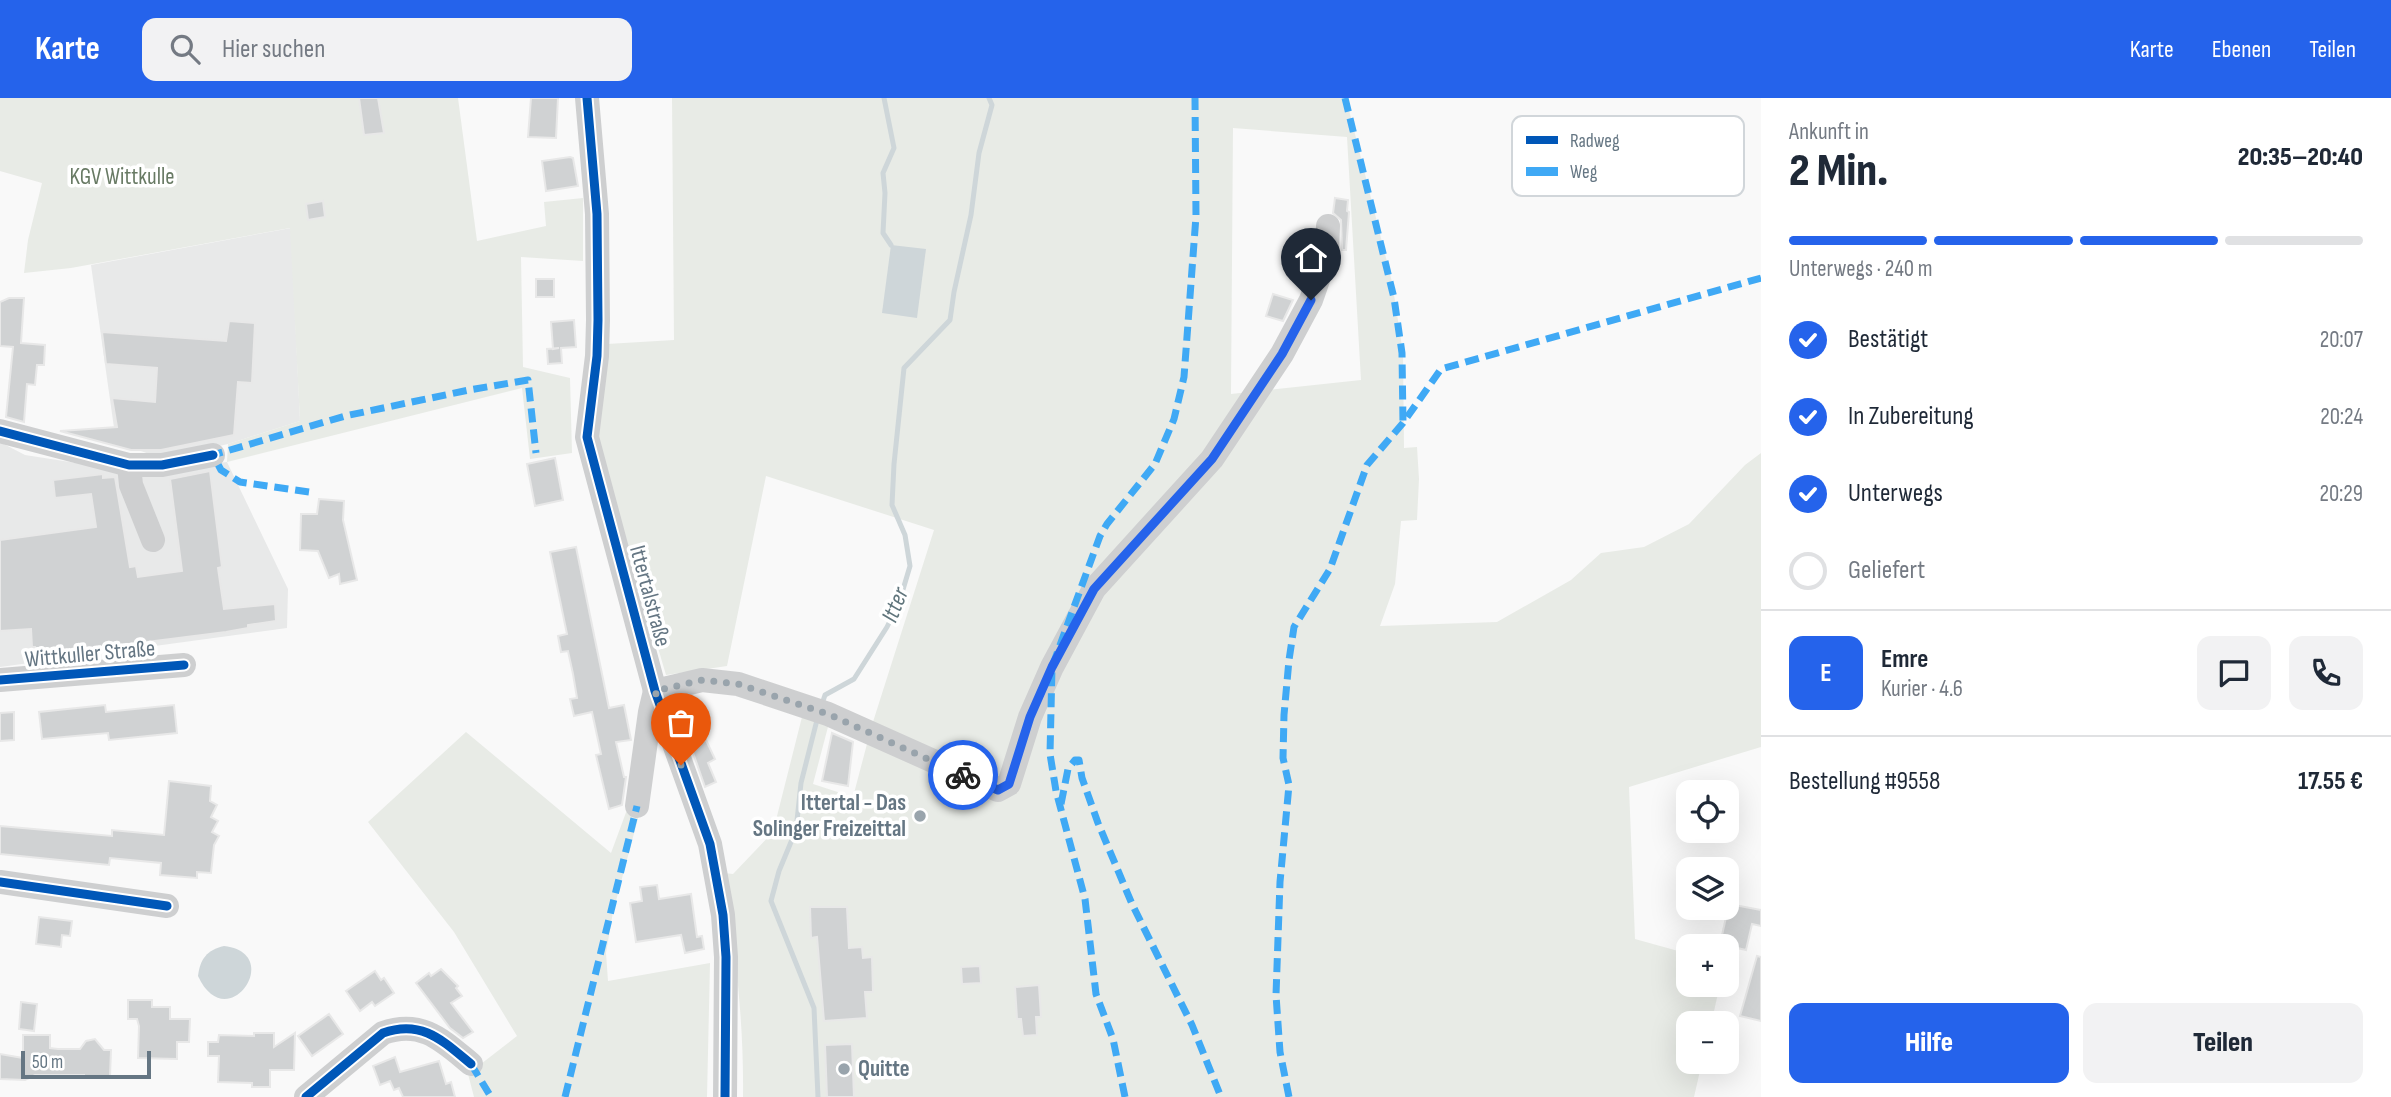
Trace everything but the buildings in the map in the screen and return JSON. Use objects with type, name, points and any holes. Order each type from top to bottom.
[{"type":"street","name":"Ittertalstraße","points":[[587,98],[597,214],[598,320],[597,356],[587,437],[655,691],[710,844],[723,915],[726,957],[725,1097]]},
{"type":"street","points":[[637,806],[655,691],[702,680],[738,684],[817,710],[998,790],[1009,784],[1030,717],[1052,667],[1094,589],[1212,459],[1282,354],[1311,300],[1327,254],[1328,226]]},
{"type":"street","points":[[0,431],[129,465],[162,465],[213,454]]},
{"type":"street","points":[[129,465],[131,485],[153,540]]},
{"type":"street","name":"Wittkuller Straße","points":[[0,680],[184,665]]},
{"type":"street","points":[[0,882],[167,906]]},
{"type":"street","points":[[306,1097],[383,1032],[398,1027],[427,1032],[444,1041],[471,1065]]},
{"type":"shaded area","points":[[291,228],[300,421],[228,444],[163,459],[116,442],[91,265]]},
{"type":"shaded area","points":[[891,245],[926,249],[917,318],[882,313]]},
{"type":"shaded area","points":[[0,442],[25,455],[141,473],[227,462],[288,589],[287,628],[0,667]]},
{"type":"shaded area","points":[[224,946],[242,952],[250,962],[251,975],[245,987],[235,996],[223,999],[210,993],[198,976],[205,956]]},
{"type":"green space","name":"KGV Wittkulle","points":[[0,98],[458,98],[477,241],[546,226],[544,202],[583,198],[583,261],[521,257],[523,367],[570,378],[572,453],[530,459],[522,388],[227,462],[228,444],[300,421],[290,228],[71,268],[24,273],[28,240],[42,183],[0,171]]},
{"type":"green space","points":[[672,98],[1346,98],[1392,282],[1403,353],[1404,448],[1417,447],[1417,520],[1401,521],[1395,584],[1380,626],[1497,622],[1571,580],[1601,553],[1644,547],[1689,524],[1745,465],[1761,453],[1761,747],[1629,787],[1635,939],[1676,950],[1676,997],[1717,997],[1714,1011],[1676,1011],[1676,1074],[1699,1074],[1694,1097],[743,1097],[738,985],[724,873],[733,874],[773,832],[803,713],[829,723],[813,784],[853,797],[872,725],[934,530],[766,476],[727,666],[666,675],[598,443],[607,344],[674,340]],"holes":[[[1233,128],[1347,137],[1361,380],[1231,394]]]},
{"type":"green space","points":[[466,732],[611,853],[628,807],[640,811],[613,912],[606,953],[608,981],[710,963],[707,1097],[474,1097],[468,1074],[517,1036],[454,932],[368,822]]},
{"type":"waterway","points":[[884,98],[894,148],[883,173],[883,233],[891,245]]},
{"type":"waterway","name":"Itter","points":[[822,704],[825,695],[854,679],[899,603],[910,566],[905,535],[892,505],[904,368],[950,320],[971,215],[979,153],[992,105],[989,98]]},
{"type":"waterway","name":"Itter","points":[[818,716],[801,783],[796,830],[779,871],[771,901],[814,1008],[818,1097]]},
{"type":"marked path","points":[[1125,1097],[1113,1039],[1096,994],[1085,899],[1056,791],[1050,754],[1052,667],[1100,536],[1155,464],[1174,419],[1184,377],[1196,216],[1195,98]]},
{"type":"marked path","points":[[1345,98],[1394,298],[1402,353],[1403,423]]},
{"type":"marked path","points":[[1289,1097],[1280,1052],[1276,995],[1280,882],[1289,785],[1283,758],[1289,660],[1294,627],[1330,569],[1367,465],[1403,423],[1441,369],[1761,278]]},
{"type":"marked path","points":[[309,492],[240,482],[221,470],[213,455],[345,416],[528,380],[536,453]]},
{"type":"marked path","points":[[1061,804],[1068,769],[1075,760],[1079,760],[1082,778],[1098,823],[1132,904],[1192,1025],[1221,1097]]},
{"type":"marked path","points":[[565,1097],[637,806]]},
{"type":"marked path","points":[[471,1064],[491,1097]]},
{"type":"cycle path","points":[[587,98],[597,214],[598,320],[597,356],[587,437],[655,691],[710,844],[723,915],[726,957],[725,1097]]},
{"type":"cycle path","points":[[0,431],[129,465],[162,465],[213,455]]},
{"type":"cycle path","points":[[0,680],[184,665]]},
{"type":"cycle path","points":[[0,882],[167,906]]},
{"type":"cycle path","points":[[306,1097],[383,1033],[397,1029],[421,1031],[431,1035],[471,1064]]},
{"type":"way so far","points":[[681,765],[655,691],[702,680],[738,684],[828,714],[963,775]]},
{"type":"place","name":"Ittertal - Das Solinger Freizeittal","points":[[920,816]]},
{"type":"place","name":"Quitte","points":[[844,1069]]},
{"type":"route","points":[[963,775],[998,790],[1009,784],[1030,717],[1052,667],[1094,589],[1212,459],[1282,354],[1311,300]]}]
